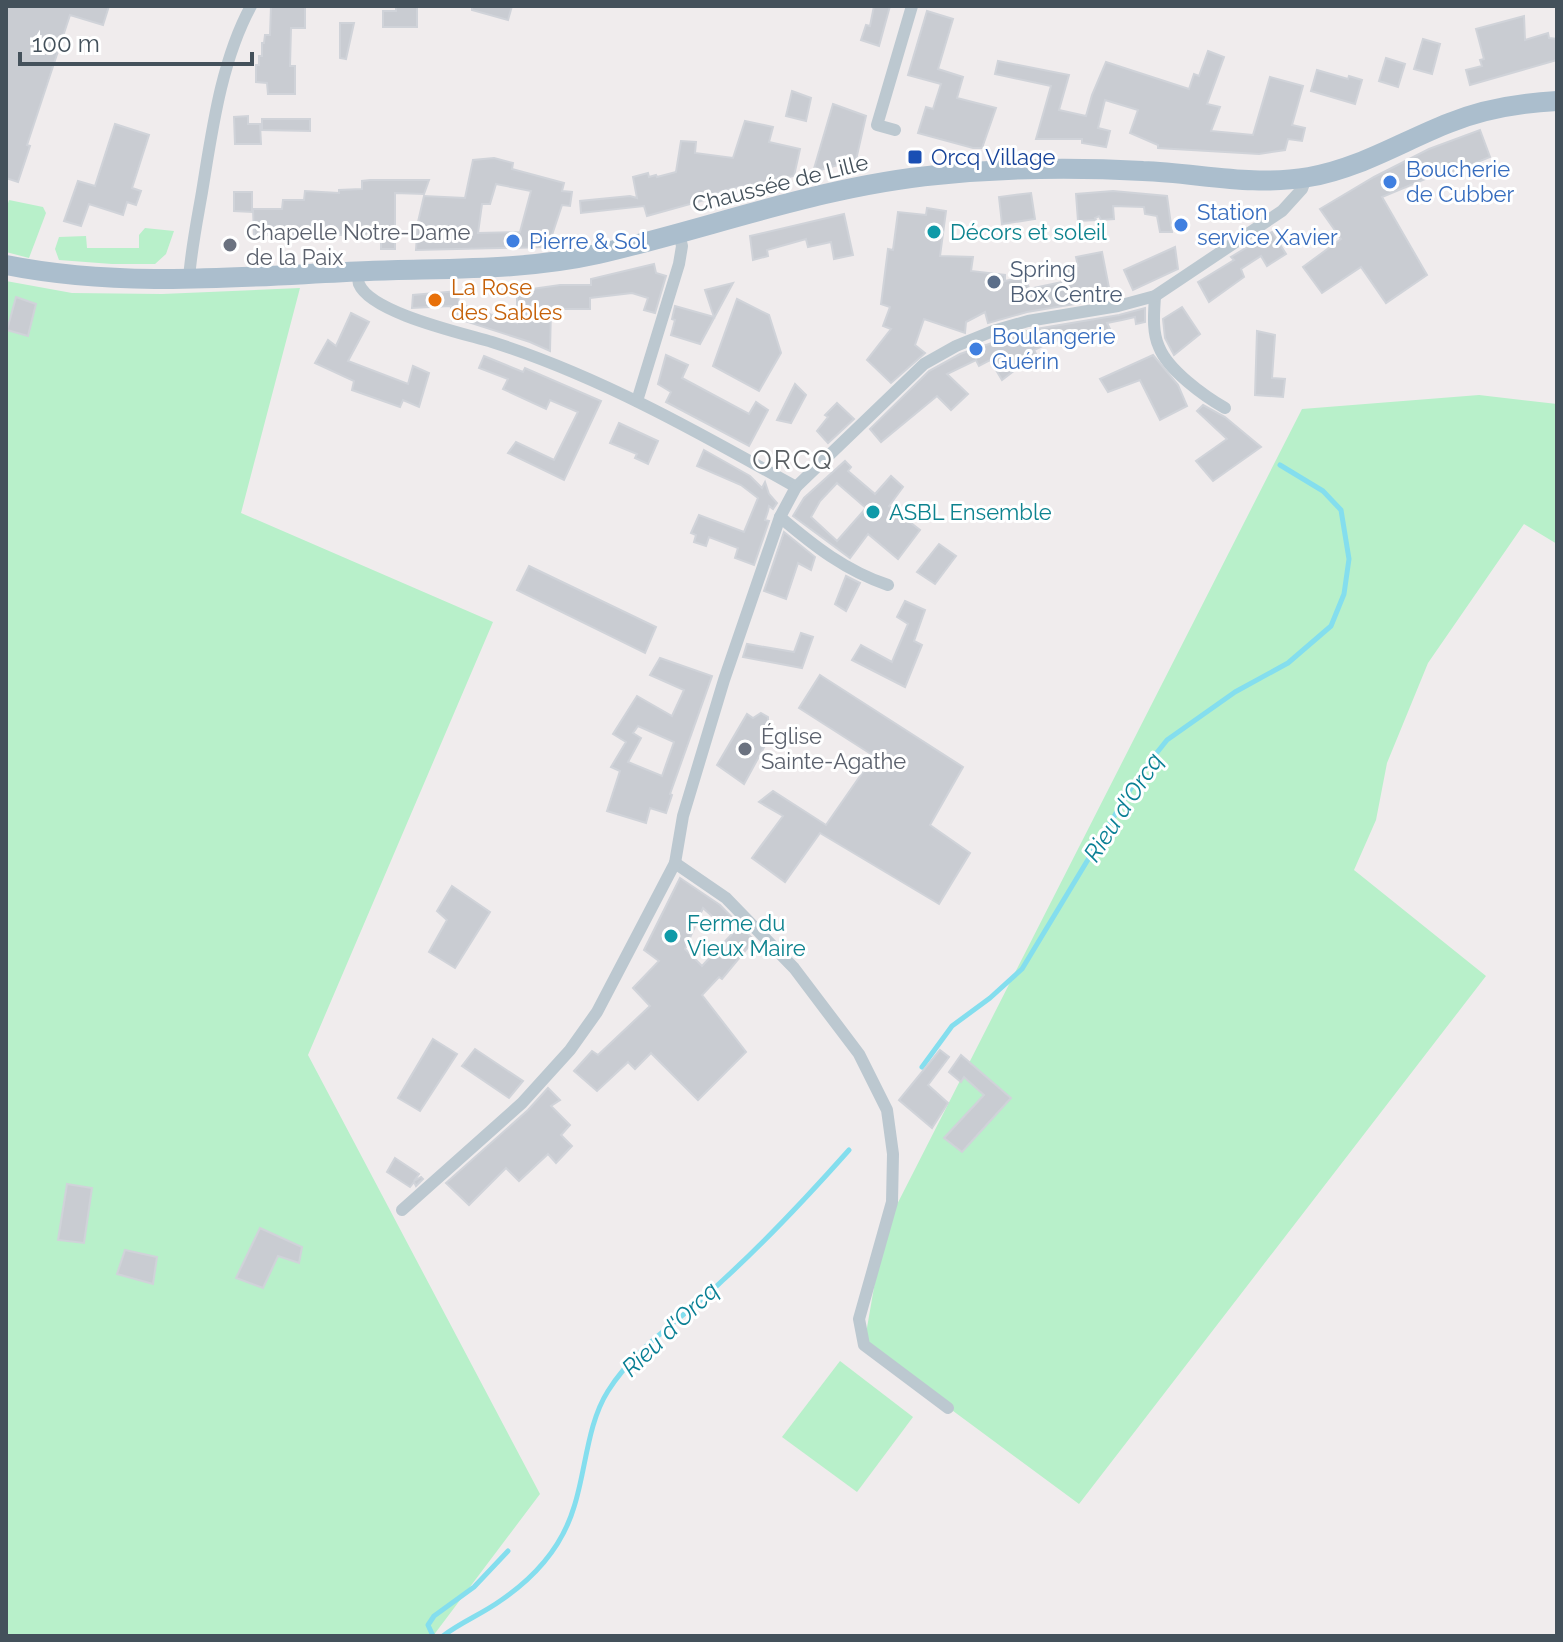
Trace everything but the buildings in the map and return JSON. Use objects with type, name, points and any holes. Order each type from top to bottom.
[{"type":"main road","name":"Chaussée de Lille","points":[[6,265],[60,275],[189,279],[545,264],[600,254],[863,186],[936,175],[1093,169],[1253,181],[1306,178],[1351,165],[1482,112],[1556,99]]},
{"type":"street","points":[[189,279],[209,146],[228,66],[251,6]]},
{"type":"street","points":[[895,130],[877,125],[912,6]]},
{"type":"street","points":[[402,1210],[522,1103],[570,1050],[597,1012],[675,863],[683,816],[724,680],[780,517],[796,487],[924,364],[956,346],[993,331],[1155,296],[1282,211],[1302,189],[1306,178]]},
{"type":"street","points":[[637,401],[679,264],[682,246],[679,233]]},
{"type":"street","points":[[358,271],[359,285],[373,299],[394,311],[555,365],[637,401],[796,487]]},
{"type":"street","points":[[1155,296],[1154,326],[1159,348],[1169,362],[1206,397],[1225,408]]},
{"type":"street","points":[[780,517],[826,555],[868,579],[888,585]]},
{"type":"street","points":[[675,863],[726,898],[794,968],[859,1054],[887,1110],[893,1154],[892,1202],[859,1319],[864,1345],[948,1408]]},
{"type":"green space","points":[[9,200],[43,207],[46,213],[29,258],[6,252],[6,210]]},
{"type":"green space","points":[[145,228],[174,231],[166,254],[155,264],[59,260],[55,249],[59,237],[86,236],[87,248],[139,248],[139,235]]},
{"type":"green space","points":[[6,281],[72,293],[162,294],[300,288],[241,513],[493,622],[308,1055],[540,1494],[433,1636],[6,1636]]},
{"type":"green space","points":[[1479,395],[1557,404],[1557,544],[1524,524],[1428,663],[1387,763],[1376,820],[1354,870],[1486,976],[1079,1504],[864,1345],[884,1230],[1302,409]]},
{"type":"green space","points":[[840,1361],[913,1417],[857,1492],[782,1437]]},
{"type":"waterway","name":"Rieu d'Orcq","points":[[922,1067],[952,1026],[1022,969],[1139,775],[1167,740],[1235,692],[1288,663],[1331,626],[1344,594],[1349,559],[1341,510],[1323,491],[1280,465]]},
{"type":"waterway","name":"Rieu d'Orcq","points":[[443,1636],[512,1592],[535,1572],[554,1548],[574,1507],[591,1432],[601,1404],[619,1375],[647,1346],[755,1250],[849,1150]]},
{"type":"waterway","points":[[433,1636],[428,1625],[434,1616],[474,1587],[508,1551]]},
{"type":"place","name":"Orcq Village","points":[[915,157]]},
{"type":"place","name":"Boucherie de Cubber","points":[[1390,182]]},
{"type":"place","name":"Station service Xavier","points":[[1181,225]]},
{"type":"place","name":"Décors et soleil","points":[[934,232]]},
{"type":"place","name":"Pierre & Sol","points":[[513,241]]},
{"type":"place","name":"Chapelle Notre-Dame de la Paix","points":[[230,245]]},
{"type":"place","name":"Spring Box Centre","points":[[994,282]]},
{"type":"place","name":"La Rose des Sables","points":[[435,300]]},
{"type":"place","name":"Boulangerie Guérin","points":[[976,349]]},
{"type":"place","name":"ASBL Ensemble","points":[[873,512]]},
{"type":"place","name":"Église Sainte-Agathe","points":[[745,749]]},
{"type":"place","name":"Ferme du Vieux Maire","points":[[671,936]]},
{"type":"district","name":"ORCQ","points":[[793,460]]}]
